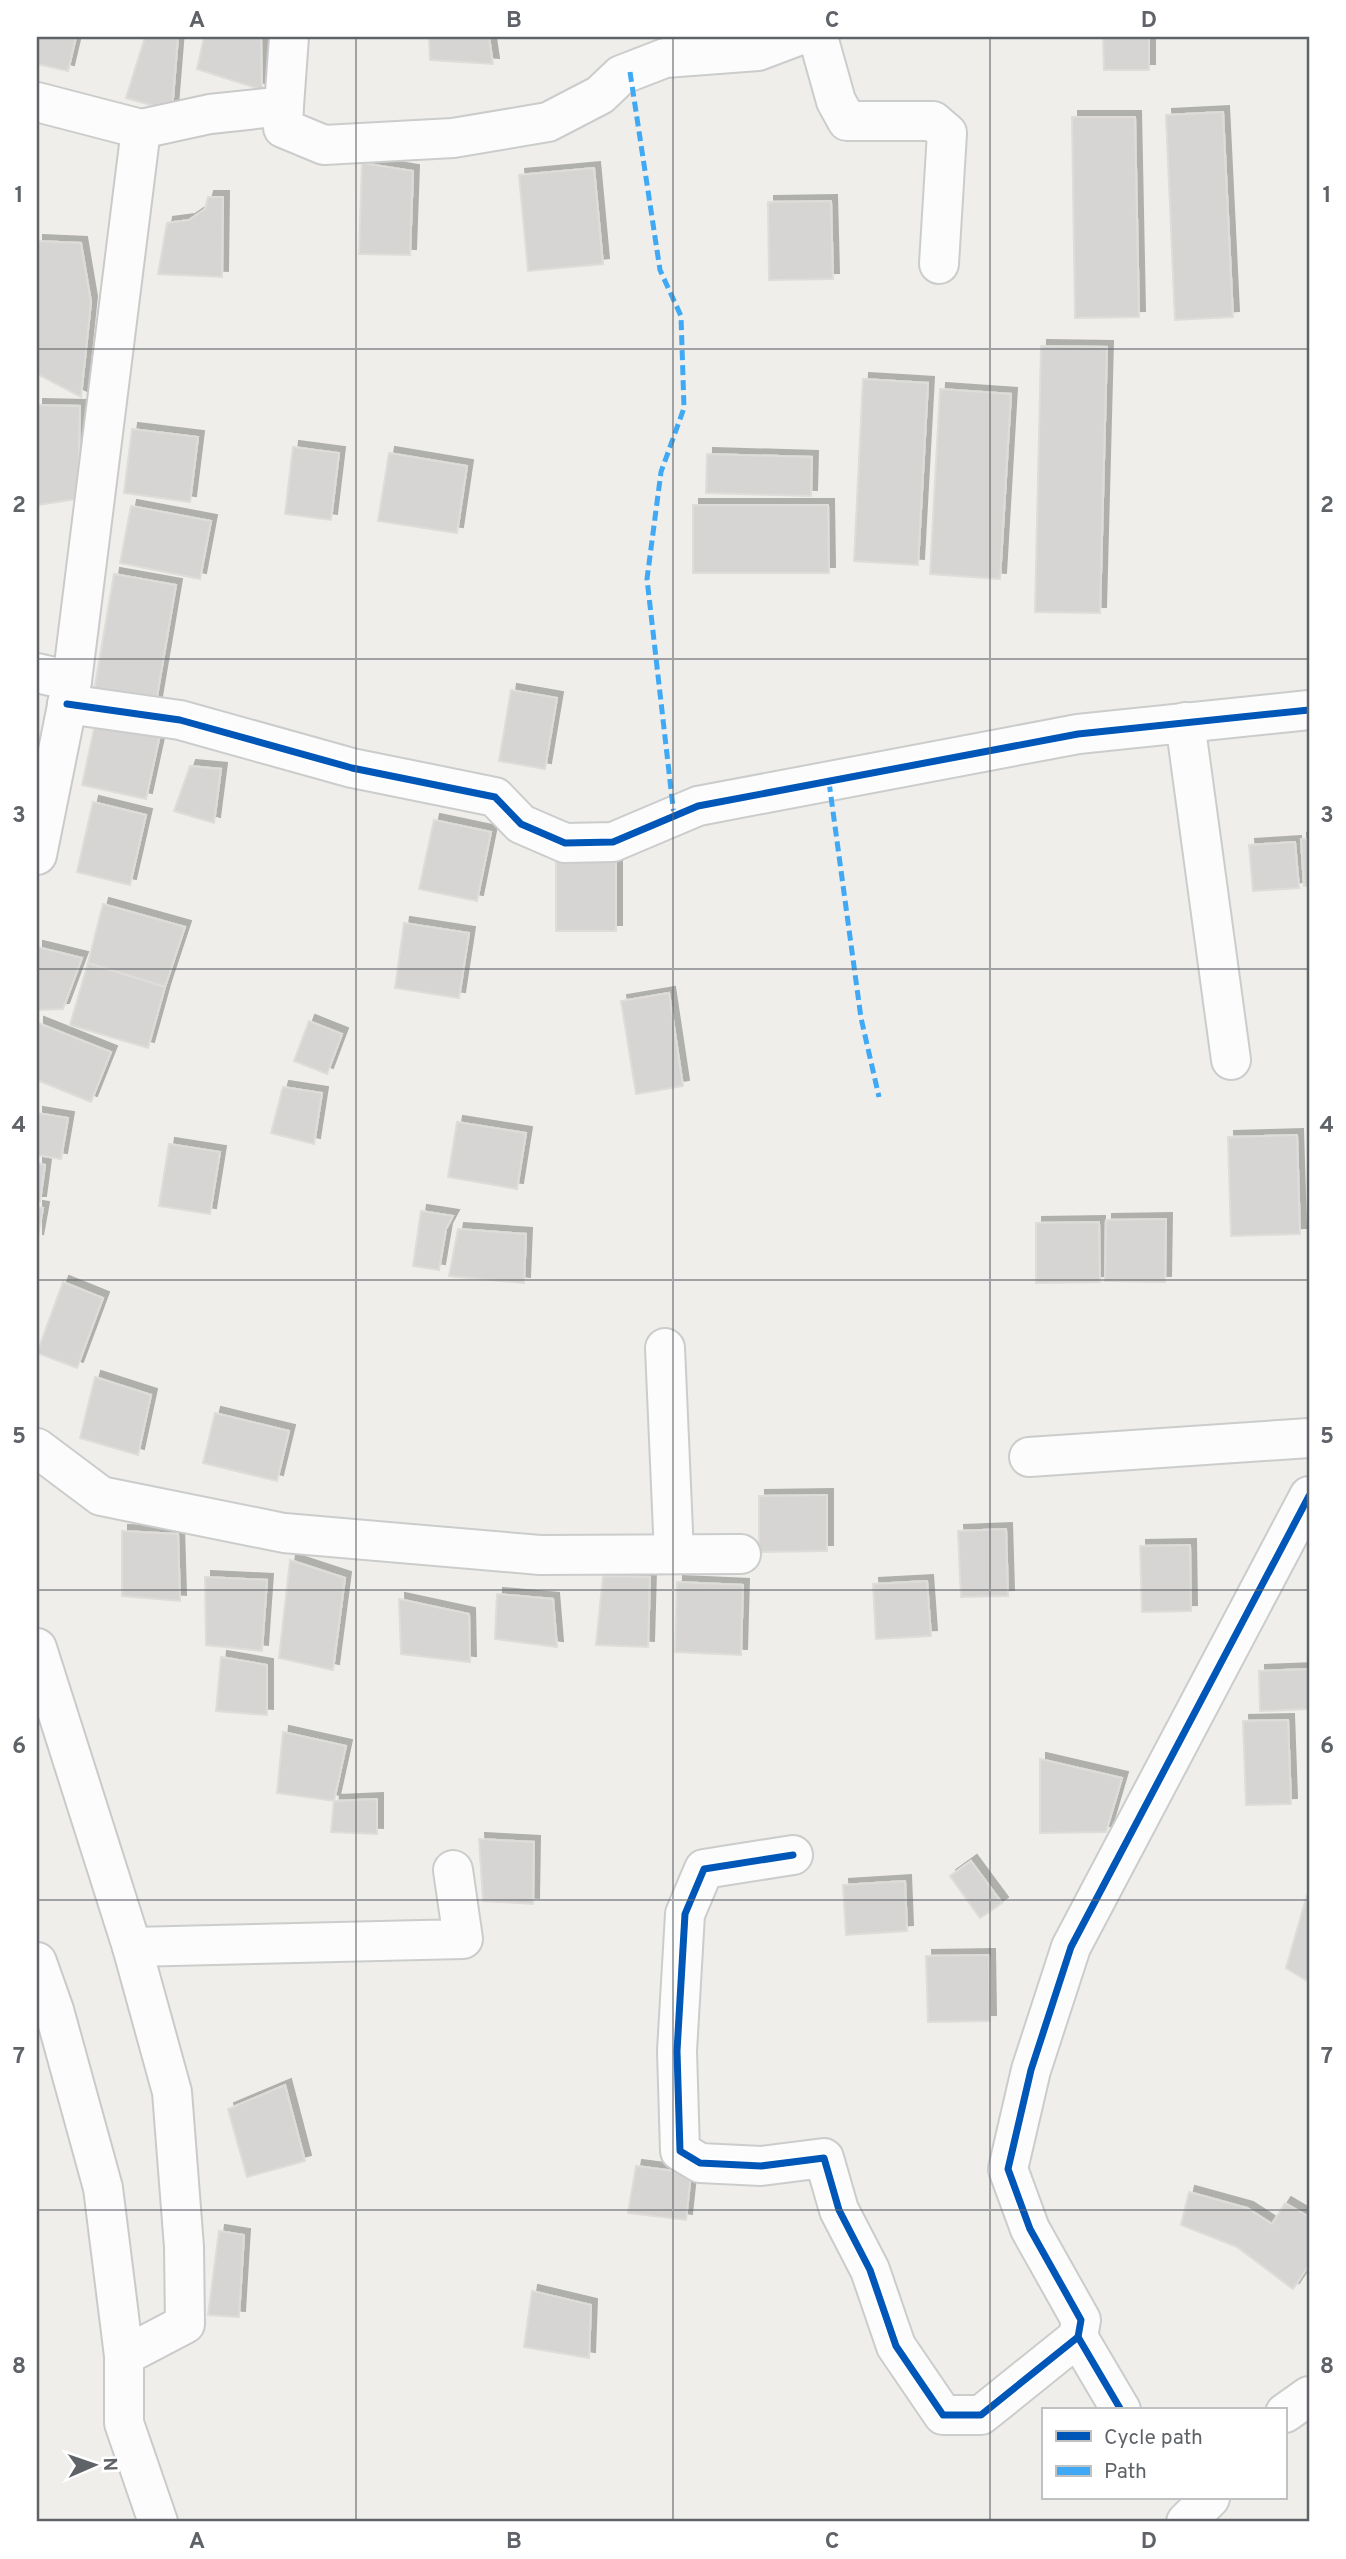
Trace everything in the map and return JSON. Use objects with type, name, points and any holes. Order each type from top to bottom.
[{"type":"street","points":[[289,37],[283,128],[324,145],[453,138],[548,122],[600,95],[621,75],[665,58],[758,51],[795,37]]},
{"type":"street","points":[[818,37],[836,101],[847,121],[933,121],[947,133],[939,264]]},
{"type":"street","points":[[37,102],[141,129],[210,114],[284,106]]},
{"type":"street","points":[[37,855],[59,686],[141,129]]},
{"type":"street","points":[[59,686],[352,768],[495,797],[521,824],[565,843],[613,842],[698,806],[829,782],[864,772],[1078,734],[1309,710]]},
{"type":"street","points":[[1185,722],[1231,1060]]},
{"type":"street","points":[[665,1348],[674,1555]]},
{"type":"street","points":[[1029,1457],[1309,1438]]},
{"type":"street","points":[[37,1448],[102,1496],[284,1533],[540,1555],[741,1554]]},
{"type":"street","points":[[1120,2408],[1078,2337],[1080,2320],[1030,2230],[1008,2169],[1031,2070],[1071,1947],[1309,1496]]},
{"type":"street","points":[[37,1648],[132,1947],[172,2092],[184,2248],[185,2324],[124,2356]]},
{"type":"street","points":[[793,1855],[704,1869],[685,1914],[677,2051],[680,2151],[700,2163],[761,2165],[824,2158],[839,2210],[870,2270],[896,2346],[943,2415],[981,2415],[1078,2337]]},
{"type":"street","points":[[132,1947],[463,1939],[453,1870]]},
{"type":"street","points":[[37,1962],[54,2010],[103,2188],[124,2356],[124,2423],[158,2522]]},
{"type":"street","points":[[1286,2412],[1309,2396]]},
{"type":"building","points":[[37,37],[76,37],[68,71],[37,64]]},
{"type":"building","points":[[145,37],[178,37],[172,111],[126,98]]},
{"type":"building","points":[[204,37],[261,37],[262,90],[197,69]]},
{"type":"building","points":[[429,37],[489,37],[493,64],[430,60]]},
{"type":"building","points":[[1103,37],[1149,37],[1149,70],[1104,70]]},
{"type":"building","points":[[1223,112],[1233,317],[1175,320],[1166,115]]},
{"type":"building","points":[[1072,117],[1135,117],[1139,317],[1075,318]]},
{"type":"building","points":[[362,163],[413,171],[410,255],[359,254]]},
{"type":"building","points":[[594,168],[603,264],[528,271],[519,175]]},
{"type":"building","points":[[208,197],[223,197],[222,277],[158,274],[167,223],[189,220],[205,209]]},
{"type":"building","points":[[831,201],[833,279],[769,280],[768,202]]},
{"type":"building","points":[[37,241],[81,243],[91,302],[81,397],[37,374]]},
{"type":"building","points":[[1041,346],[1107,347],[1100,613],[1035,612]]},
{"type":"building","points":[[863,379],[928,383],[918,565],[854,561]]},
{"type":"building","points":[[940,389],[1011,394],[1000,579],[930,574]]},
{"type":"building","points":[[37,405],[80,406],[78,499],[37,505]]},
{"type":"building","points":[[132,429],[198,437],[190,502],[124,493]]},
{"type":"building","points":[[293,447],[339,453],[331,520],[285,514]]},
{"type":"building","points":[[389,453],[467,466],[457,533],[378,521]]},
{"type":"building","points":[[707,454],[812,457],[811,496],[706,493]]},
{"type":"building","points":[[693,505],[828,505],[829,573],[693,573]]},
{"type":"building","points":[[131,506],[211,521],[200,579],[120,563]]},
{"type":"building","points":[[114,574],[176,585],[155,708],[93,697]]},
{"type":"building","points":[[511,690],[557,698],[545,769],[499,761]]},
{"type":"building","points":[[97,715],[161,730],[146,799],[82,785]]},
{"type":"building","points":[[190,766],[221,769],[214,823],[174,811]]},
{"type":"building","points":[[93,802],[146,815],[130,885],[77,872]]},
{"type":"building","points":[[434,820],[491,832],[477,901],[419,889]]},
{"type":"building","points":[[1301,839],[1309,839],[1309,886],[1304,886]]},
{"type":"building","points":[[1295,842],[1299,888],[1253,891],[1249,845]]},
{"type":"building","points":[[616,850],[616,931],[556,931],[556,851]]},
{"type":"building","points":[[103,904],[185,927],[165,987],[88,963]]},
{"type":"building","points":[[404,923],[469,933],[459,998],[395,988]]},
{"type":"building","points":[[37,947],[82,958],[63,1009],[37,1010]]},
{"type":"building","points":[[88,963],[165,987],[148,1048],[70,1025]]},
{"type":"building","points":[[669,993],[683,1086],[636,1094],[621,1001]]},
{"type":"building","points":[[309,1021],[342,1034],[327,1074],[294,1061]]},
{"type":"building","points":[[38,1023],[111,1052],[91,1102],[37,1080]]},
{"type":"building","points":[[283,1087],[322,1093],[314,1144],[271,1133]]},
{"type":"building","points":[[37,1113],[68,1118],[61,1159],[37,1155]]},
{"type":"building","points":[[457,1122],[526,1133],[517,1189],[448,1177]]},
{"type":"building","points":[[1297,1135],[1300,1234],[1231,1236],[1228,1137]]},
{"type":"building","points":[[169,1144],[220,1152],[210,1214],[159,1206]]},
{"type":"building","points":[[37,1163],[45,1165],[40,1202],[37,1202]]},
{"type":"building","points":[[37,1207],[43,1208],[37,1241]]},
{"type":"building","points":[[421,1211],[453,1216],[446,1229],[439,1270],[413,1266]]},
{"type":"building","points":[[1166,1219],[1165,1282],[1105,1281],[1106,1220]]},
{"type":"building","points":[[1099,1222],[1100,1282],[1036,1283],[1036,1223]]},
{"type":"building","points":[[458,1229],[526,1234],[524,1283],[449,1276]]},
{"type":"building","points":[[63,1282],[103,1298],[77,1368],[37,1353]]},
{"type":"building","points":[[95,1377],[151,1395],[138,1455],[80,1438]]},
{"type":"building","points":[[215,1413],[289,1431],[277,1481],[203,1463]]},
{"type":"building","points":[[827,1495],[827,1551],[759,1552],[759,1496]]},
{"type":"building","points":[[1006,1529],[1008,1596],[961,1597],[958,1531]]},
{"type":"building","points":[[122,1531],[178,1534],[180,1601],[122,1596]]},
{"type":"building","points":[[1190,1545],[1191,1611],[1142,1612],[1140,1546]]},
{"type":"building","points":[[290,1560],[345,1578],[333,1670],[279,1658]]},
{"type":"building","points":[[603,1576],[650,1577],[648,1647],[596,1645]]},
{"type":"building","points":[[205,1577],[267,1580],[262,1651],[206,1645]]},
{"type":"building","points":[[927,1581],[931,1636],[876,1639],[873,1584]]},
{"type":"building","points":[[677,1582],[743,1585],[741,1655],[675,1652]]},
{"type":"building","points":[[497,1594],[553,1599],[557,1647],[495,1639]]},
{"type":"building","points":[[399,1599],[469,1614],[470,1662],[401,1654]]},
{"type":"building","points":[[221,1657],[267,1665],[267,1715],[216,1711]]},
{"type":"building","points":[[1309,1669],[1309,1709],[1260,1711],[1259,1671]]},
{"type":"building","points":[[1288,1720],[1291,1804],[1246,1805],[1243,1721]]},
{"type":"building","points":[[283,1732],[346,1746],[334,1801],[277,1793]]},
{"type":"building","points":[[1040,1759],[1122,1778],[1106,1832],[1040,1833]]},
{"type":"building","points":[[377,1799],[377,1834],[331,1832],[334,1801]]},
{"type":"building","points":[[479,1839],[534,1842],[533,1904],[483,1901]]},
{"type":"building","points":[[971,1861],[1002,1903],[980,1918],[950,1876]]},
{"type":"building","points":[[905,1881],[907,1931],[846,1935],[843,1885]]},
{"type":"building","points":[[1307,1895],[1309,1896],[1309,1982],[1286,1968]]},
{"type":"building","points":[[989,1955],[990,2021],[928,2022],[926,1956]]},
{"type":"building","points":[[285,2085],[305,2161],[247,2177],[228,2109]]},
{"type":"building","points":[[636,2166],[691,2173],[686,2220],[628,2213]]},
{"type":"building","points":[[1189,2192],[1247,2208],[1272,2224],[1285,2203],[1309,2217],[1309,2265],[1293,2289],[1237,2247],[1181,2225]]},
{"type":"building","points":[[219,2231],[244,2235],[239,2317],[208,2315]]},
{"type":"building","points":[[532,2291],[591,2305],[589,2358],[524,2347]]},
{"type":"marked path","points":[[630,72],[660,270],[681,316],[684,408],[661,472],[647,579],[674,816]]},
{"type":"marked path","points":[[829,782],[861,1018],[879,1097]]},
{"type":"cycle path","points":[[67,704],[180,720],[352,768],[495,797],[521,824],[565,843],[613,842],[698,806],[1078,734],[1309,710]]},
{"type":"cycle path","points":[[1078,2337],[1081,2320],[1030,2229],[1008,2169],[1031,2070],[1071,1947],[1309,1496]]},
{"type":"cycle path","points":[[793,1855],[704,1869],[685,1914],[677,2051],[680,2151],[700,2163],[761,2166],[824,2158],[839,2210],[870,2270],[896,2346],[943,2415],[981,2415],[1078,2337],[1120,2408]]}]
